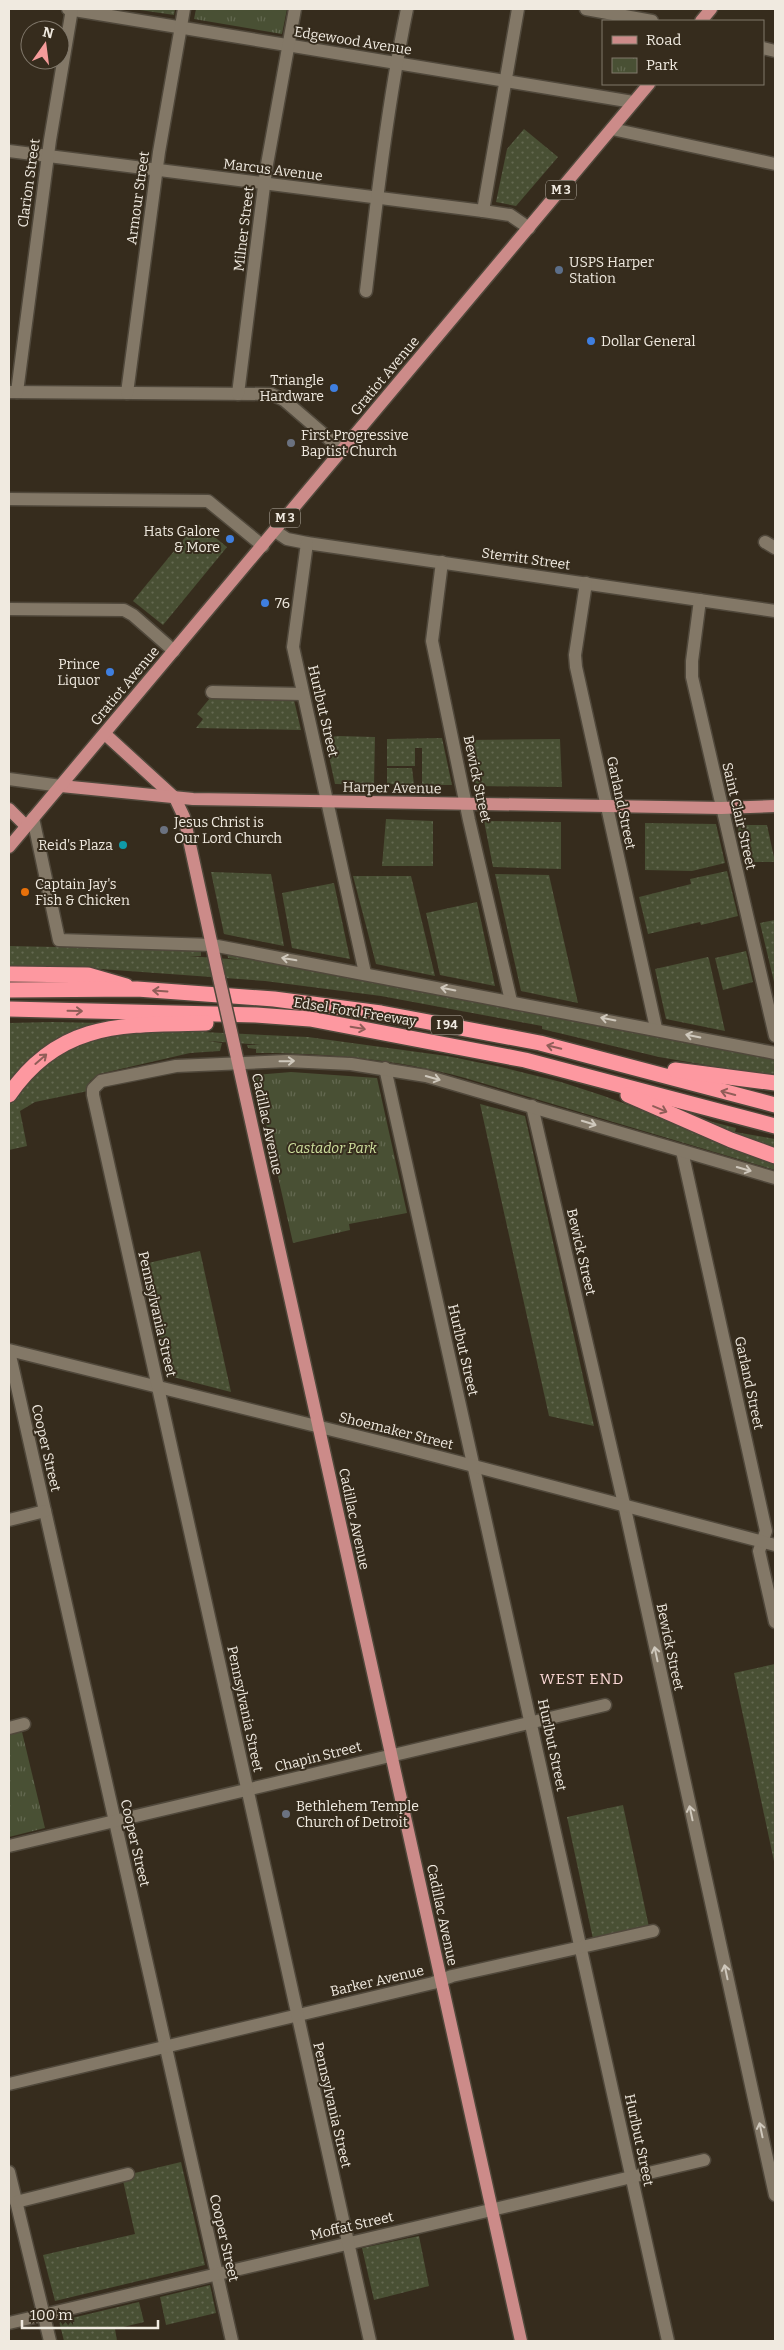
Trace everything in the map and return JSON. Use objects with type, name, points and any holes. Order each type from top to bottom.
[{"type":"highway","points":[[9,974],[88,975],[137,990]]},
{"type":"highway","name":"Edsel Ford Freeway","points":[[9,990],[137,990],[274,998],[381,1013],[540,1043],[619,1062],[775,1105]]},
{"type":"highway","name":"Edsel Ford Freeway","points":[[9,1009],[256,1015],[310,1019],[403,1035],[526,1060],[775,1126]]},
{"type":"highway","points":[[9,1095],[17,1083],[42,1057],[81,1036],[127,1025],[207,1023],[256,1015]]},
{"type":"highway","points":[[619,1062],[775,1083]]},
{"type":"highway","points":[[583,1076],[731,1140],[775,1156]]},
{"type":"main road","points":[[702,20],[711,9]]},
{"type":"main road","name":"Gratiot Avenue","points":[[9,846],[263,546],[648,85]]},
{"type":"main road","name":"Cadillac Avenue","points":[[104,734],[175,798],[184,817],[521,2341]]},
{"type":"main road","name":"Harper Avenue","points":[[60,786],[175,798],[721,808],[775,806]]},
{"type":"main road","points":[[9,809],[30,822]]},
{"type":"street","name":"Edgewood Avenue","points":[[68,9],[633,102]]},
{"type":"street","name":"Clarion Street","points":[[13,392],[72,9]]},
{"type":"street","name":"Armour Street","points":[[127,393],[156,170],[184,9]]},
{"type":"street","name":"Milner Street","points":[[238,394],[265,184],[295,9]]},
{"type":"street","points":[[366,291],[376,197],[396,63],[408,9]]},
{"type":"street","points":[[483,211],[518,9]]},
{"type":"street","points":[[586,9],[646,20]]},
{"type":"street","points":[[612,129],[775,164]]},
{"type":"street","name":"Marcus Avenue","points":[[9,151],[483,211],[510,215],[529,228]]},
{"type":"street","points":[[13,392],[271,394],[278,396],[342,450]]},
{"type":"street","points":[[9,499],[208,501],[263,546]]},
{"type":"street","name":"Sterritt Street","points":[[275,531],[287,539],[307,543],[775,611]]},
{"type":"street","name":"Hurlbut Street","points":[[307,543],[293,639],[303,694],[364,973]]},
{"type":"street","name":"Bewick Street","points":[[442,562],[432,641],[511,1001]]},
{"type":"street","name":"Garland Street","points":[[586,583],[576,653],[576,667],[656,1028]]},
{"type":"street","name":"Saint Clair Street","points":[[700,600],[692,661],[692,676],[775,1036]]},
{"type":"street","points":[[9,609],[124,610],[174,651]]},
{"type":"street","points":[[212,692],[303,694]]},
{"type":"street","name":"Harper Avenue","points":[[9,779],[60,786]]},
{"type":"street","points":[[30,822],[59,940],[212,945],[656,1028],[775,1053]]},
{"type":"street","points":[[238,1063],[315,1061],[385,1068],[426,1076],[775,1178]]},
{"type":"street","name":"Pennsylvania Street","points":[[238,1063],[162,1068],[101,1081],[96,1084],[92,1095],[370,2341]]},
{"type":"street","name":"Hurlbut Street","points":[[385,1068],[532,1722],[668,2341]]},
{"type":"street","name":"Bewick Street","points":[[532,1106],[624,1504],[775,2195]]},
{"type":"street","name":"Garland Street","points":[[682,1151],[766,1531],[759,1551],[775,1622]]},
{"type":"street","name":"Shoemaker Street","points":[[9,1351],[474,1466],[775,1545]]},
{"type":"street","name":"Cooper Street","points":[[9,1351],[232,2341]]},
{"type":"street","points":[[9,1520],[45,1512]]},
{"type":"street","name":"Chapin Street","points":[[9,1846],[604,1705]]},
{"type":"street","points":[[9,1728],[24,1724]]},
{"type":"street","name":"Barker Avenue","points":[[9,2084],[297,2016],[452,1976],[652,1931]]},
{"type":"street","name":"Moffat Street","points":[[9,2323],[492,2208],[704,2160]]},
{"type":"street","points":[[9,2172],[50,2341]]},
{"type":"street","points":[[16,2202],[128,2174]]},
{"type":"green space","points":[[133,9],[175,9],[174,15]]},
{"type":"green space","points":[[196,9],[287,9],[282,34],[194,19]]},
{"type":"green space","points":[[524,129],[558,157],[516,206],[496,202],[507,149]]},
{"type":"green space","points":[[197,523],[227,547],[163,625],[133,601]]},
{"type":"green space","points":[[210,698],[294,700],[301,730],[196,728],[203,719],[197,714]]},
{"type":"green space","points":[[338,736],[375,737],[374,785],[335,784],[325,738]]},
{"type":"green space","points":[[442,738],[452,785],[422,785],[422,748],[415,748],[415,766],[387,766],[387,739]]},
{"type":"green space","points":[[560,739],[562,787],[476,786],[467,740]]},
{"type":"green space","points":[[387,768],[412,768],[414,785],[387,784]]},
{"type":"green space","points":[[386,819],[433,821],[433,866],[382,866]]},
{"type":"green space","points":[[484,821],[561,822],[561,869],[493,867]]},
{"type":"green space","points":[[645,823],[716,824],[725,863],[692,871],[645,870]]},
{"type":"green space","points":[[737,825],[767,825],[775,862],[745,862]]},
{"type":"green space","points":[[727,871],[738,916],[701,925],[700,922],[648,934],[639,897],[691,884],[690,879]]},
{"type":"green space","points":[[211,872],[271,874],[284,946],[224,934]]},
{"type":"green space","points":[[495,874],[549,875],[578,1003],[521,991]]},
{"type":"green space","points":[[353,876],[411,876],[435,976],[376,964]]},
{"type":"green space","points":[[334,883],[350,959],[292,948],[282,893]]},
{"type":"green space","points":[[477,902],[495,986],[440,975],[426,913]]},
{"type":"green space","points":[[775,920],[775,986],[760,923]]},
{"type":"green space","points":[[9,946],[201,950],[201,956],[189,956],[242,960],[228,958],[227,951],[775,1059],[775,1077],[659,1057],[542,1029],[542,1026],[381,996],[265,981],[59,966],[9,966]]},
{"type":"green space","points":[[746,951],[753,982],[723,990],[715,958]]},
{"type":"green space","points":[[708,957],[725,1031],[666,1019],[655,969]]},
{"type":"green space","points":[[9,1023],[103,1023],[9,1084]]},
{"type":"green space","points":[[138,1030],[308,1037],[447,1056],[501,1067],[561,1082],[604,1096],[775,1159],[775,1170],[439,1071],[362,1058],[256,1053],[256,1049],[248,1048],[247,1045],[261,1045],[208,1041],[222,1043],[220,1051],[190,1053],[99,1074],[90,1081],[88,1091],[35,1102],[20,1111],[27,1146],[9,1150],[9,1104],[28,1080],[54,1058],[82,1041],[97,1035]]},
{"type":"green space","name":"Castador Park","points":[[291,1072],[377,1078],[407,1213],[349,1224],[350,1230],[293,1243],[255,1075]]},
{"type":"green space","points":[[480,1104],[525,1116],[594,1426],[549,1416]]},
{"type":"green space","points":[[705,1120],[736,1128],[735,1132],[775,1139],[775,1149],[703,1123]]},
{"type":"green space","points":[[200,1251],[231,1392],[169,1376],[144,1264]]},
{"type":"green space","points":[[775,1664],[775,1866],[734,1673]]},
{"type":"green space","points":[[22,1732],[45,1828],[9,1837],[9,1735]]},
{"type":"green space","points":[[623,1805],[649,1927],[593,1939],[567,1817]]},
{"type":"green space","points":[[181,2162],[205,2265],[55,2301],[43,2255],[135,2234],[122,2176]]},
{"type":"green space","points":[[419,2236],[429,2286],[374,2300],[362,2248]]},
{"type":"green space","points":[[210,2285],[216,2313],[166,2325],[160,2297]]},
{"type":"green space","points":[[139,2302],[144,2322],[115,2329],[117,2341],[64,2341],[59,2321]]},
{"type":"place","name":"USPS Harper Station","points":[[559,270]]},
{"type":"place","name":"Dollar General","points":[[591,341]]},
{"type":"place","name":"Triangle Hardware","points":[[334,388]]},
{"type":"place","name":"First Progressive Baptist Church","points":[[291,443]]},
{"type":"place","name":"Hats Galore & More","points":[[230,539]]},
{"type":"place","name":"76","points":[[265,603]]},
{"type":"place","name":"Prince Liquor","points":[[110,672]]},
{"type":"place","name":"Jesus Christ is Our Lord Church","points":[[164,830]]},
{"type":"place","name":"Reid's Plaza","points":[[123,845]]},
{"type":"place","name":"Captain Jay's Fish & Chicken","points":[[25,892]]},
{"type":"place","name":"Bethlehem Temple Church of Detroit","points":[[286,1814]]},
{"type":"district","name":"WEST END","points":[[582,1679]]}]
